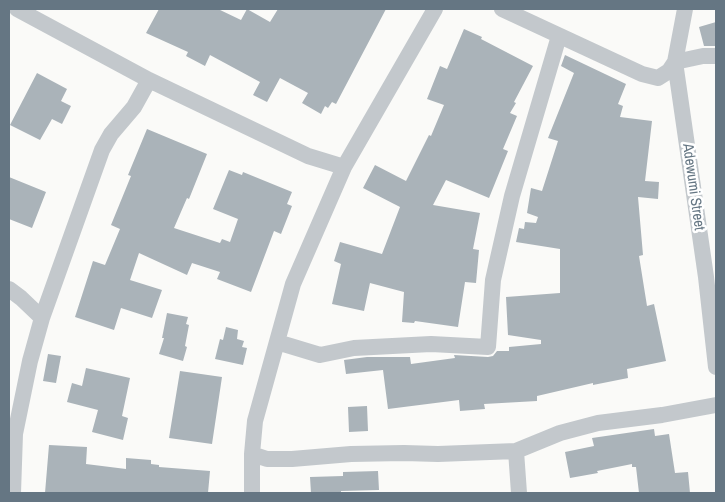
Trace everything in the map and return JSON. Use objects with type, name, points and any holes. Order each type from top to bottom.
[{"type":"street","points":[[17,9],[149,80],[308,156],[344,167]]},
{"type":"street","points":[[252,493],[252,454],[255,421],[293,284],[344,167],[435,9]]},
{"type":"street","points":[[502,9],[642,74],[658,78],[669,71],[675,62],[703,56],[716,56]]},
{"type":"street","name":"Adewumi Street","points":[[685,9],[675,62],[711,277],[716,367]]},
{"type":"street","points":[[277,342],[320,355],[354,348],[432,344],[488,346],[493,280],[512,196],[559,36]]},
{"type":"street","points":[[12,493],[15,434],[30,361],[42,318],[102,150],[111,134],[134,107],[149,80]]},
{"type":"street","points":[[9,289],[42,318]]},
{"type":"street","points":[[252,454],[267,459],[292,459],[351,454],[438,454],[516,451],[560,433],[598,423],[662,415],[716,405]]},
{"type":"street","points":[[516,451],[519,493]]},
{"type":"building","points":[[159,9],[218,9],[241,20],[247,9],[270,22],[278,9],[386,9],[336,104],[332,102],[328,108],[325,106],[321,114],[302,103],[308,93],[280,78],[267,102],[253,95],[260,82],[210,55],[205,66],[186,56],[188,52],[146,33]]},
{"type":"building","points":[[716,22],[716,46],[704,46],[699,27]]},
{"type":"building","points":[[464,29],[533,66],[510,113],[517,116],[503,149],[508,151],[489,198],[446,180],[433,205],[480,213],[473,249],[479,250],[476,283],[465,282],[458,327],[415,321],[414,323],[402,322],[404,292],[370,283],[364,311],[332,304],[341,264],[334,261],[340,242],[382,254],[400,207],[363,188],[375,165],[406,181],[429,135],[431,136],[444,105],[427,99],[440,66],[447,69]]},
{"type":"building","points":[[565,55],[626,84],[618,104],[623,106],[620,117],[652,121],[645,181],[659,182],[658,199],[638,197],[643,255],[639,256],[647,306],[654,304],[666,361],[627,369],[628,378],[593,385],[593,383],[537,396],[537,401],[484,404],[485,409],[460,411],[459,400],[388,409],[383,370],[346,374],[344,360],[367,357],[410,357],[411,364],[455,358],[454,355],[488,357],[493,356],[497,351],[509,351],[509,347],[541,344],[541,340],[508,335],[506,297],[560,293],[560,249],[516,242],[519,228],[524,229],[525,222],[536,223],[538,217],[527,213],[531,188],[542,191],[558,141],[548,138],[574,73],[561,66]]},
{"type":"building","points":[[37,73],[67,89],[61,101],[71,106],[62,124],[52,119],[40,140],[10,125]]},
{"type":"building","points":[[147,129],[207,154],[189,199],[187,198],[174,228],[220,243],[222,239],[230,242],[238,219],[213,209],[229,170],[242,175],[243,172],[292,192],[287,204],[292,206],[281,234],[274,231],[251,292],[217,279],[220,272],[192,263],[187,275],[139,253],[130,280],[162,290],[152,318],[121,308],[114,330],[75,317],[93,261],[105,265],[120,229],[111,225],[131,176],[128,175]]},
{"type":"building","points":[[9,177],[46,192],[32,228],[9,219]]},
{"type":"building","points":[[167,313],[188,317],[186,324],[189,325],[185,346],[187,347],[183,361],[159,354],[164,338],[162,338]]},
{"type":"building","points":[[226,327],[238,330],[237,339],[244,341],[242,347],[247,348],[243,365],[215,359],[220,339],[223,340]]},
{"type":"building","points":[[48,354],[61,356],[56,383],[43,381]]},
{"type":"building","points":[[86,368],[130,378],[122,416],[128,418],[123,440],[92,432],[98,410],[67,402],[72,383],[82,386]]},
{"type":"building","points":[[180,371],[222,377],[212,444],[169,438]]},
{"type":"building","points":[[367,406],[368,431],[349,432],[348,407]]},
{"type":"building","points":[[654,429],[655,436],[669,434],[675,473],[688,472],[690,493],[639,493],[636,467],[632,467],[632,464],[570,478],[565,452],[594,446],[592,438]]},
{"type":"building","points":[[49,445],[87,447],[86,464],[126,469],[126,458],[151,460],[151,464],[159,465],[159,467],[210,471],[208,493],[45,493]]},
{"type":"building","points":[[378,471],[379,490],[311,493],[310,477],[343,476],[343,472]]}]
